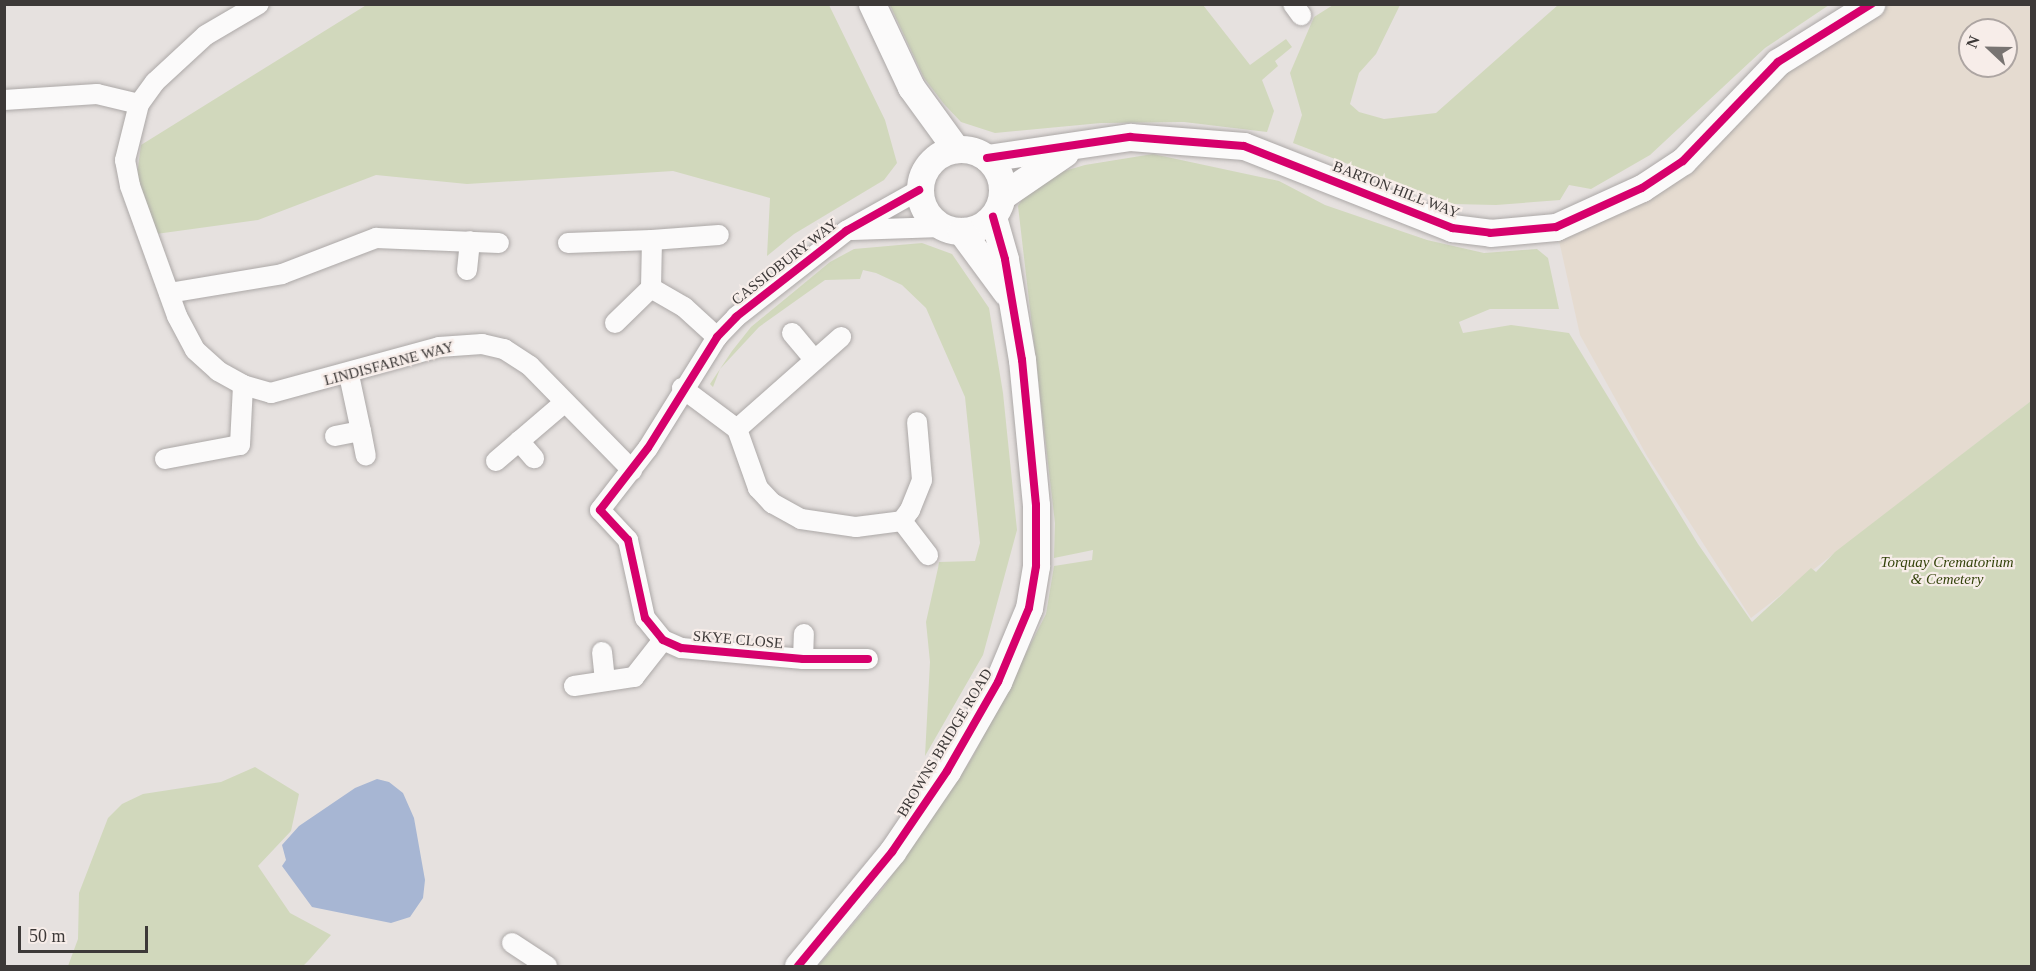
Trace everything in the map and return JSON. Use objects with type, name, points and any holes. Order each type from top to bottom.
[{"type":"street","points":[[4,100],[97,94],[139,104],[155,82],[206,35],[259,4]]},
{"type":"street","points":[[872,4],[911,87],[956,149],[987,158],[1000,177],[997,206],[975,229],[951,229],[926,212],[920,190],[930,162],[911,87]]},
{"type":"street","name":"BARTON HILL WAY","points":[[987,158],[1130,137],[1244,146],[1452,228],[1490,233],[1556,227],[1642,188],[1683,161],[1778,62],[1871,4]]},
{"type":"street","name":"LINDISFARNE WAY","points":[[139,104],[125,160],[127,169],[169,292],[195,350],[218,371],[243,385],[271,393],[350,375],[439,347],[482,344],[504,349],[530,366],[632,470]]},
{"type":"street","name":"BARTON HILL WAY","points":[[997,206],[1028,174],[1076,146]]},
{"type":"street","points":[[930,162],[956,149]]},
{"type":"street","name":"CASSIOBURY WAY","points":[[632,470],[682,388],[717,337],[774,283],[846,231],[920,190]]},
{"type":"street","name":"BROWNS BRIDGE ROAD","points":[[798,966],[892,852],[947,771],[998,682],[1029,608],[1038,537],[1022,360],[997,206]]},
{"type":"street","name":"BROWNS BRIDGE ROAD","points":[[951,229],[1012,301]]},
{"type":"street","name":"CASSIOBURY WAY","points":[[846,231],[951,229]]},
{"type":"street","points":[[568,243],[719,235]]},
{"type":"street","points":[[169,292],[282,274],[376,238],[500,243]]},
{"type":"street","points":[[615,323],[651,288],[652,240]]},
{"type":"street","points":[[467,270],[470,241]]},
{"type":"street","points":[[651,288],[684,307],[717,337]]},
{"type":"street","points":[[792,333],[815,360]]},
{"type":"street","points":[[737,429],[841,337]]},
{"type":"street","points":[[350,375],[366,456]]},
{"type":"street","points":[[165,459],[240,445],[243,385]]},
{"type":"street","points":[[682,388],[737,429],[758,488],[772,503],[801,519],[856,527],[902,521]]},
{"type":"street","points":[[496,460],[564,403]]},
{"type":"street","points":[[902,521],[922,480],[917,422]]},
{"type":"street","points":[[335,436],[361,431]]},
{"type":"street","points":[[519,441],[534,459]]},
{"type":"street","points":[[574,686],[634,677],[663,640],[645,618],[628,540],[594,516],[632,470]]},
{"type":"street","points":[[902,521],[928,555]]},
{"type":"street","name":"SKYE CLOSE","points":[[803,659],[804,634]]},
{"type":"street","name":"SKYE CLOSE","points":[[663,640],[681,648],[803,659],[868,659]]},
{"type":"street","points":[[602,652],[605,681]]},
{"type":"street","points":[[512,943],[547,966]]},
{"type":"shaded area","points":[[1871,5],[2031,5],[2031,401],[1751,618],[1647,456],[1580,335],[1556,227],[1715,126]]},
{"type":"green space","points":[[368,4],[829,5],[885,120],[897,163],[884,180],[794,234],[767,256],[770,198],[673,171],[467,184],[376,175],[258,220],[156,234],[137,175],[141,145]]},
{"type":"green space","points":[[890,5],[1203,5],[1250,65],[1286,39],[1292,47],[1275,61],[1278,66],[1262,80],[1274,111],[1267,132],[1184,122],[1101,123],[995,133],[961,122],[944,104],[924,78]]},
{"type":"green space","points":[[1333,5],[1400,5],[1376,54],[1359,73],[1350,104],[1359,112],[1384,119],[1436,113],[1558,5],[1829,5],[1765,48],[1650,155],[1591,189],[1569,185],[1560,200],[1496,205],[1453,204],[1293,143],[1302,115],[1290,73],[1314,17]]},
{"type":"green space","name":"Torquay Crematorium & Cemetery","points":[[1153,154],[1279,181],[1325,205],[1427,240],[1484,253],[1537,249],[1548,258],[1559,309],[1490,309],[1459,322],[1463,333],[1511,325],[1569,333],[1698,544],[1752,622],[1811,568],[1816,572],[1835,552],[2031,401],[2031,966],[818,966],[884,887],[972,758],[1046,614],[1054,566],[1092,560],[1093,550],[1054,558],[1055,523],[1018,206],[1026,193],[1044,177],[1085,165]]},
{"type":"green space","points":[[922,243],[952,254],[989,308],[1003,393],[1017,530],[983,655],[925,756],[930,662],[926,622],[939,562],[975,561],[980,543],[965,397],[926,308],[902,285],[876,273],[863,270],[860,279],[825,280],[759,327],[720,369],[751,327],[830,262],[854,249]]},
{"type":"green space","points":[[720,369],[713,387],[710,384]]},
{"type":"green space","points":[[255,767],[299,794],[291,831],[258,866],[290,913],[331,935],[309,960],[303,966],[68,966],[78,939],[79,893],[108,818],[122,804],[143,794],[221,782]]},
{"type":"water","points":[[377,779],[389,782],[403,793],[414,818],[425,880],[423,898],[410,917],[391,923],[312,907],[282,866],[286,860],[282,845],[299,826],[355,788]]},
{"type":"cycle path","points":[[987,158],[1130,137],[1244,146],[1452,228],[1490,233],[1556,227],[1642,188],[1683,161],[1778,62],[1871,4]]},
{"type":"cycle path","points":[[868,659],[803,659],[681,648],[663,640],[645,618],[628,540],[600,510],[648,448],[717,337],[736,317],[846,231],[919,190]]},
{"type":"cycle path","points":[[798,966],[892,852],[947,771],[998,682],[1029,608],[1036,566],[1036,505],[1022,360],[1005,259],[993,217]]}]
